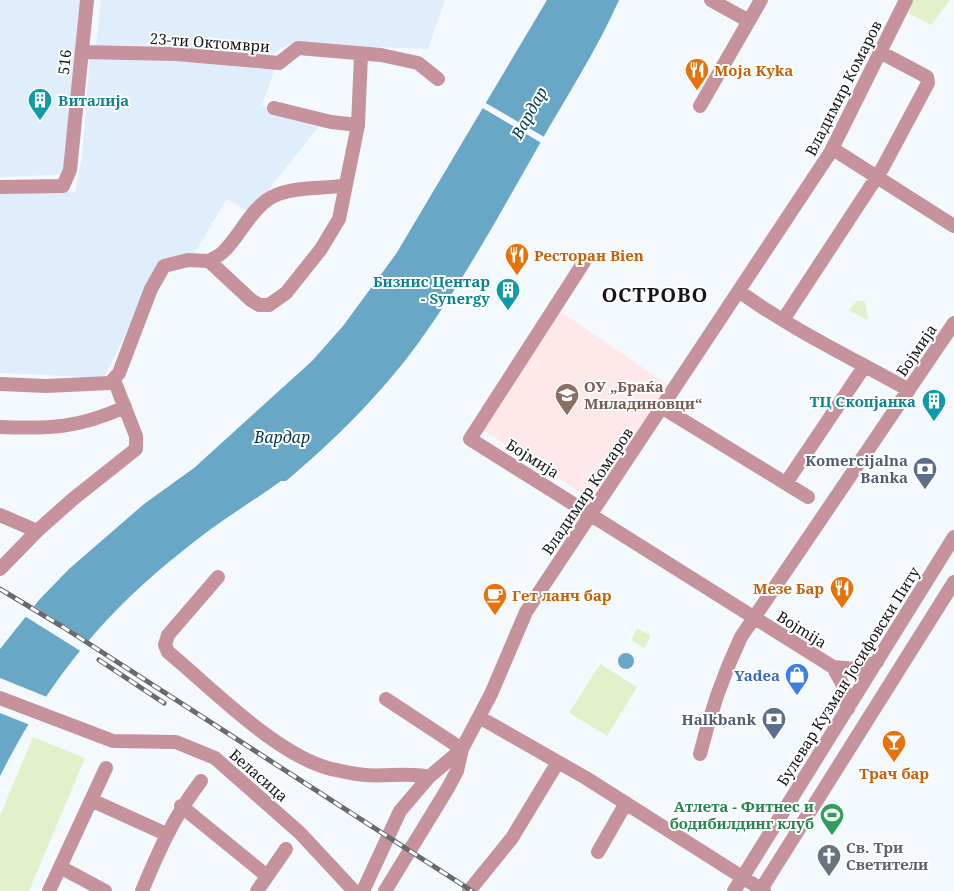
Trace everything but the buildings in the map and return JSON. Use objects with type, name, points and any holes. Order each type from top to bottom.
[{"type":"street","name":"516","points":[[0,187],[63,186],[70,170],[87,0]]},
{"type":"street","points":[[711,0],[749,21]]},
{"type":"street","points":[[700,106],[761,0]]},
{"type":"street","name":"Владимир Комаров","points":[[386,891],[457,771],[462,749],[479,717],[526,612],[740,292],[833,149],[906,0]]},
{"type":"street","name":"23-ти Октомври","points":[[82,52],[176,54],[279,63],[298,48],[381,55],[418,63],[438,79]]},
{"type":"street","points":[[784,320],[877,176],[929,80],[880,52]]},
{"type":"street","points":[[209,261],[251,300],[259,305],[269,305],[286,293],[321,249],[339,220],[358,125],[361,54]]},
{"type":"street","points":[[274,108],[331,122],[358,125]]},
{"type":"street","points":[[833,149],[954,226]]},
{"type":"street","points":[[0,384],[105,385],[114,380],[151,289],[164,266],[188,260],[209,261],[225,251],[267,200],[278,195],[308,189],[346,185]]},
{"type":"street","name":"Бојмија","points":[[584,262],[470,439],[754,618]]},
{"type":"street","points":[[740,292],[864,367],[909,390]]},
{"type":"street","name":"Бојмија","points":[[700,754],[710,713],[727,667],[741,637],[954,323]]},
{"type":"street","points":[[786,483],[864,367]]},
{"type":"street","points":[[0,569],[72,499],[136,449],[136,436],[114,380]]},
{"type":"street","points":[[0,427],[47,429],[76,425],[125,407]]},
{"type":"street","points":[[663,408],[808,497]]},
{"type":"street","points":[[0,515],[37,531]]},
{"type":"street","name":"Булевар Кузман Јосифовски Питу","points":[[743,878],[954,537]]},
{"type":"street","points":[[218,577],[168,635],[165,645],[168,652],[269,736],[299,756],[330,768],[365,775],[420,774],[430,777]]},
{"type":"street","points":[[479,717],[626,803],[762,890],[954,582]]},
{"type":"street","name":"Bojmija","points":[[754,618],[833,667]]},
{"type":"street","points":[[833,667],[856,669],[877,662]]},
{"type":"street","points":[[833,667],[843,685],[848,708]]},
{"type":"street","name":"Беласица","points":[[0,698],[113,741],[176,742],[215,758],[300,833],[354,891]]},
{"type":"street","points":[[386,699],[462,749]]},
{"type":"street","name":"Владимир Комаров","points":[[363,891],[400,811],[430,777],[462,749]]},
{"type":"street","points":[[469,891],[512,838],[558,762]]},
{"type":"street","points":[[49,891],[106,768]]},
{"type":"street","points":[[142,891],[166,834],[181,806],[201,780]]},
{"type":"street","points":[[91,800],[166,834]]},
{"type":"street","points":[[598,852],[626,803]]},
{"type":"street","points":[[181,806],[267,876]]},
{"type":"street","points":[[259,890],[286,849]]},
{"type":"street","points":[[60,867],[105,891]]},
{"type":"street","points":[[734,891],[743,878]]},
{"type":"shaded area","points":[[0,0],[83,0],[65,172],[54,175],[0,177]]},
{"type":"shaded area","points":[[101,0],[445,0],[428,49],[289,44],[262,60],[178,45],[96,46]]},
{"type":"shaded area","points":[[90,55],[276,66],[262,105],[320,125],[250,213],[227,199],[193,255],[162,260],[104,378],[0,373],[0,192],[75,192],[82,157]]},
{"type":"shaded area","name":"ОУ „Браќа Миладиновци“","points":[[554,307],[668,385],[594,501],[478,427]]},
{"type":"green space","points":[[906,0],[950,0],[931,25],[901,9]]},
{"type":"green space","points":[[857,301],[865,301],[868,320],[848,310]]},
{"type":"green space","points":[[637,628],[651,636],[644,648],[631,640]]},
{"type":"green space","points":[[600,664],[637,687],[607,736],[569,713]]},
{"type":"green space","points":[[33,737],[85,758],[29,891],[0,891],[0,816]]},
{"type":"water","name":"Вардар","points":[[547,0],[619,0],[591,55],[482,245],[436,318],[405,361],[374,398],[340,432],[286,481],[281,481],[196,540],[155,574],[103,625],[79,652],[37,710],[0,776],[0,649],[39,600],[69,569],[144,504],[194,468],[312,361],[343,326],[396,254]]},
{"type":"water","points":[[626,653],[634,661],[626,669],[618,661]]},
{"type":"pier","points":[[484,102],[546,138],[543,144],[481,107]]},
{"type":"pier","points":[[32,605],[90,642],[82,652],[23,615]]},
{"type":"pier","points":[[0,678],[47,697],[30,725],[0,713]]},
{"type":"railway","points":[[0,589],[63,627],[472,891]]},
{"type":"railway","points":[[99,660],[164,703]]},
{"type":"place","name":"Moja Kyka","points":[[697,91]]},
{"type":"place","name":"Виталија","points":[[40,121]]},
{"type":"place","name":"Ресторан Bien","points":[[517,276]]},
{"type":"place","name":"Бизнис Центар - Synergy","points":[[508,311]]},
{"type":"place","name":"ОУ „Браќа Миладиновци“","points":[[567,416]]},
{"type":"place","name":"ТЦ Скопјанка","points":[[934,422]]},
{"type":"place","name":"Komercijalna Banka","points":[[925,490]]},
{"type":"place","name":"Мезе Бар","points":[[842,609]]},
{"type":"place","name":"Гет ланч бар","points":[[495,616]]},
{"type":"place","name":"Yadea","points":[[797,696]]},
{"type":"place","name":"Halkbank","points":[[774,740]]},
{"type":"place","name":"Трач бар","points":[[894,763]]},
{"type":"place","name":"Атлета - Фитнес и бодибилдинг клуб","points":[[832,836]]},
{"type":"place","name":"Св. Три Светители","points":[[829,877]]},
{"type":"district","name":"ОСТРОВО","points":[[655,294]]}]
